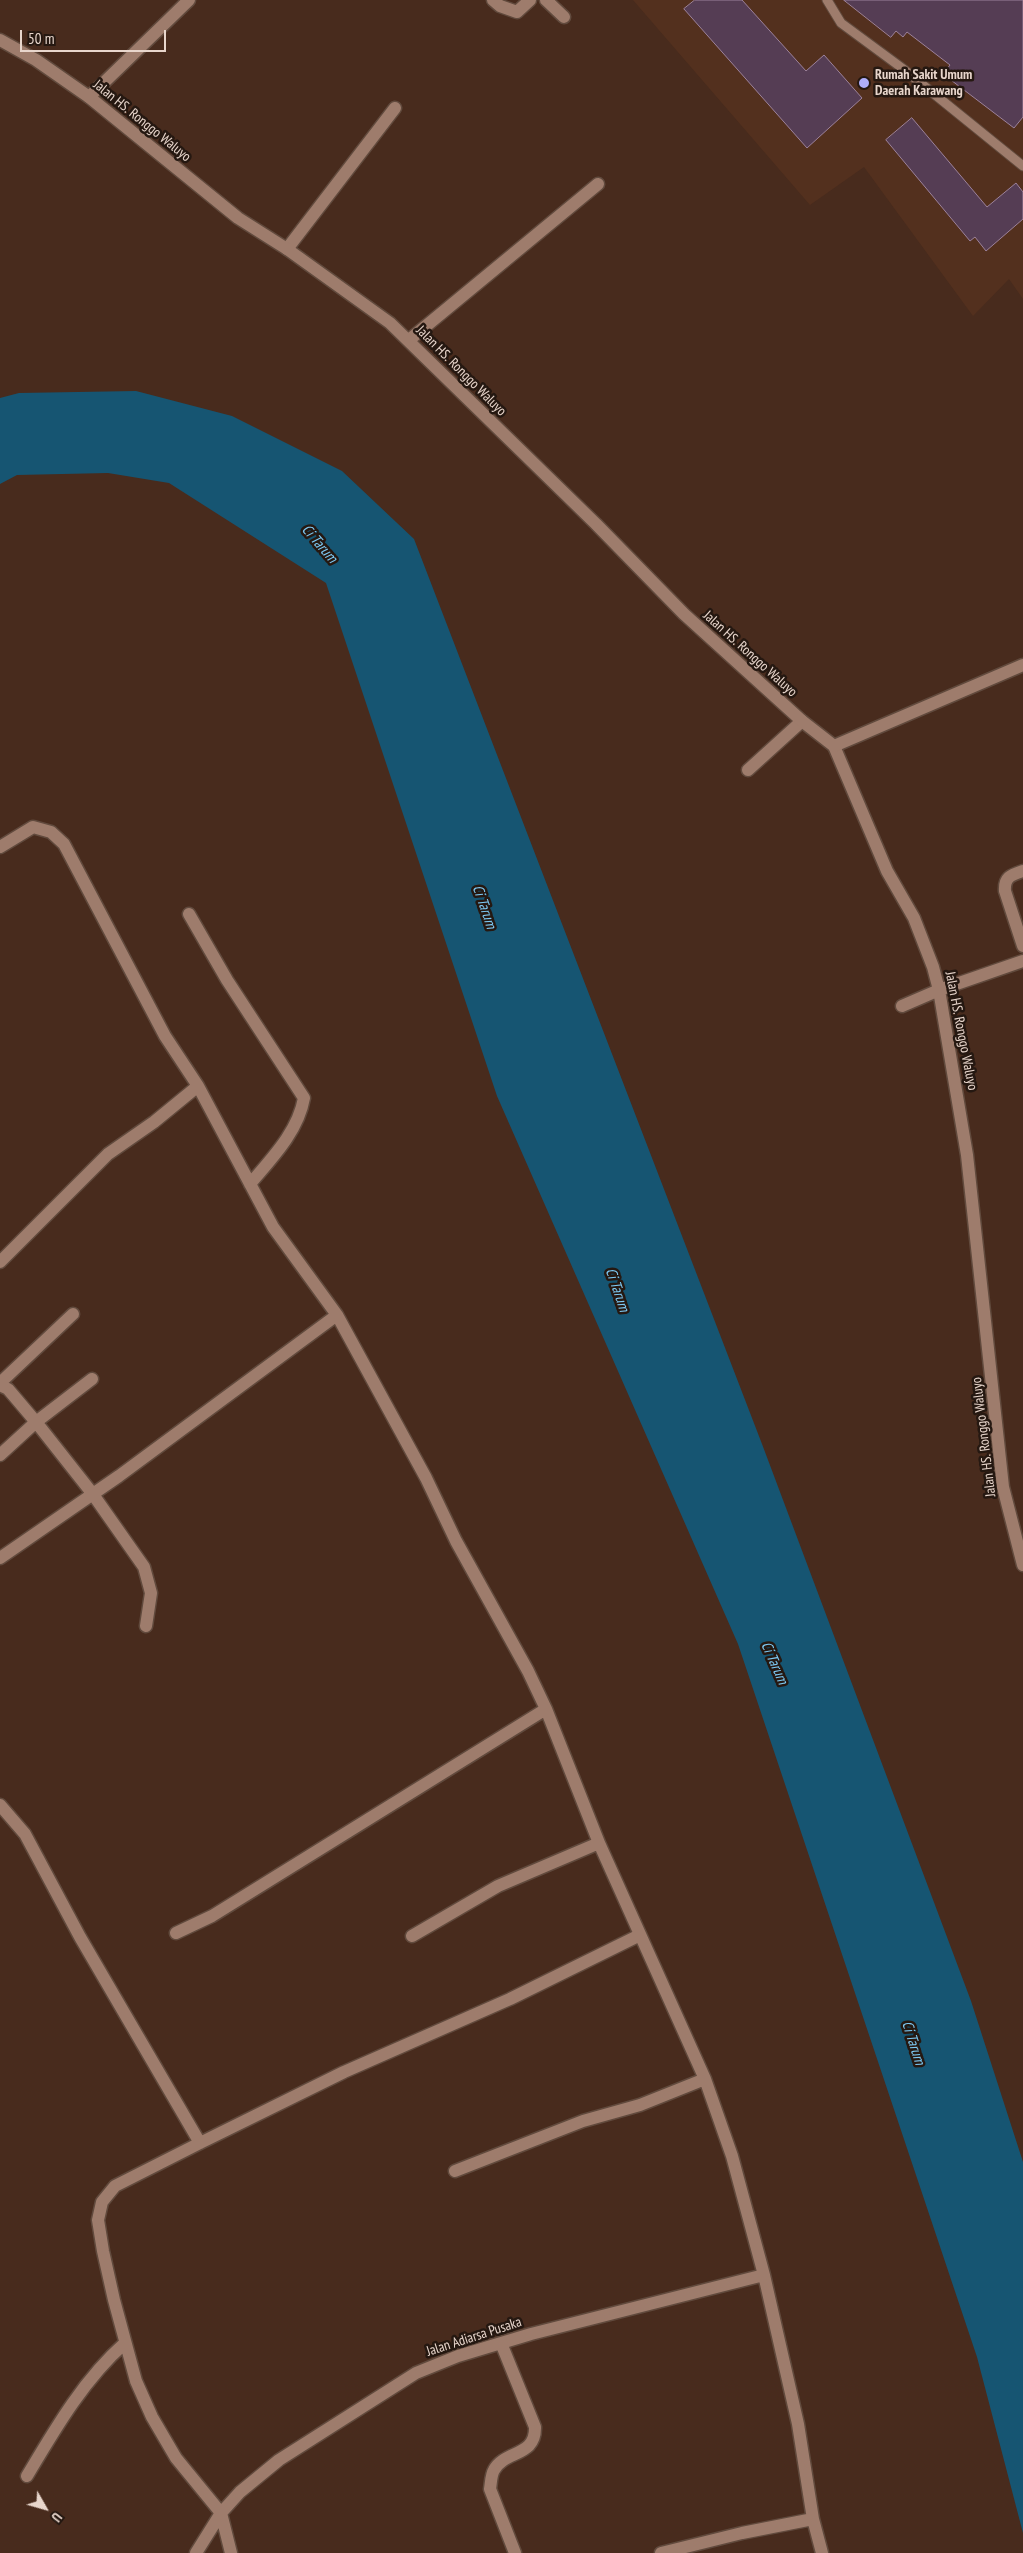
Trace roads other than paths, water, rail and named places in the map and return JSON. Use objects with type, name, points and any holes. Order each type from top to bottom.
[{"type":"street","points":[[88,97],[189,0]]},
{"type":"street","points":[[493,0],[513,12],[522,8],[530,0]]},
{"type":"street","points":[[546,0],[564,17]]},
{"type":"street","name":"Jalan HS. Ronggo Waluyo","points":[[0,40],[36,60],[88,97],[238,218],[287,249],[390,323],[684,614],[802,721],[834,746],[887,871],[914,918],[933,967],[939,990],[968,1155],[1003,1487],[1023,1565]]},
{"type":"street","points":[[287,249],[395,108]]},
{"type":"street","points":[[408,340],[598,184]]},
{"type":"street","points":[[834,746],[1023,665]]},
{"type":"street","points":[[748,770],[802,721]]},
{"type":"street","points":[[0,848],[33,827],[52,832],[64,844],[165,1036],[198,1086],[273,1227],[337,1315],[426,1478],[456,1542],[528,1670],[546,1709],[599,1843],[705,2080],[732,2156],[764,2275],[798,2424],[813,2519],[822,2553]]},
{"type":"street","points":[[1023,871],[1009,876],[1004,883],[1023,946]]},
{"type":"street","points":[[189,914],[227,980],[304,1098],[302,1109],[291,1132],[250,1184]]},
{"type":"street","points":[[902,1006],[939,990],[1023,961]]},
{"type":"street","points":[[0,1262],[108,1154],[154,1122],[198,1086]]},
{"type":"street","points":[[73,1314],[0,1384],[8,1389],[36,1422],[92,1493],[144,1567],[151,1593],[146,1626]]},
{"type":"street","points":[[0,1558],[119,1476],[337,1315]]},
{"type":"street","points":[[0,1455],[36,1422],[92,1379]]},
{"type":"street","points":[[176,1933],[212,1916],[546,1709]]},
{"type":"street","points":[[0,1805],[25,1834],[80,1937],[200,2143]]},
{"type":"street","points":[[412,1936],[498,1886],[599,1843]]},
{"type":"street","points":[[230,2553],[221,2513],[176,2458],[152,2417],[136,2381],[125,2343],[98,2220],[102,2202],[115,2186],[200,2143],[344,2072],[510,1999],[640,1935]]},
{"type":"street","points":[[455,2171],[583,2121],[640,2105],[705,2080]]},
{"type":"street","name":"Jalan Adiarsa Pusaka","points":[[196,2553],[221,2513],[240,2492],[279,2460],[416,2372],[458,2356],[502,2343],[764,2275]]},
{"type":"street","points":[[27,2476],[51,2436],[103,2362],[125,2343]]},
{"type":"street","points":[[502,2343],[534,2427],[535,2436],[524,2450],[500,2462],[494,2470],[490,2489],[515,2553]]},
{"type":"street","points":[[662,2553],[742,2533],[813,2519]]},
{"type":"lane","points":[[827,0],[841,23],[902,68],[1023,166]]},
{"type":"water","name":"Ci Tarum","points":[[136,391],[232,416],[342,471],[414,539],[762,1444],[971,2001],[1023,2162],[1023,2533],[977,2357],[738,1644],[497,1096],[326,583],[169,483],[108,473],[17,475],[0,484],[0,398],[19,393]]},
{"type":"place","name":"Rumah Sakit Umum Daerah Karawang","points":[[864,83]]}]
